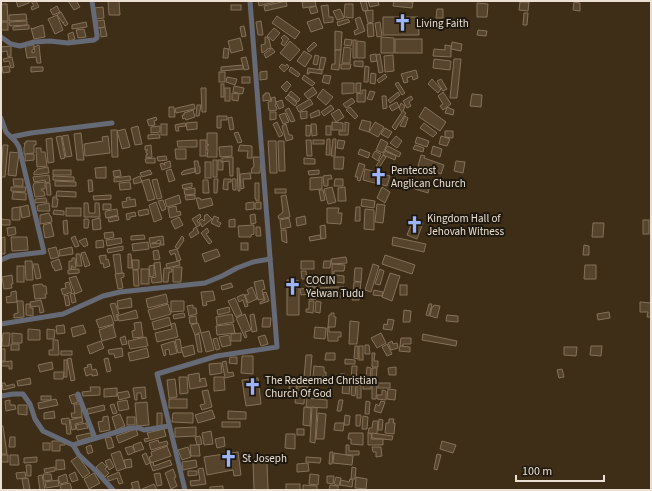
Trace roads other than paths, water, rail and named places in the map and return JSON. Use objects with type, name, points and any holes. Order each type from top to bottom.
[{"type":"street","points":[[1,37],[11,44],[20,46],[34,42],[50,41],[68,43],[94,40],[97,38],[97,35],[92,1]]},
{"type":"street","points":[[185,490],[157,374],[217,356],[277,347],[250,1]]},
{"type":"street","points":[[1,118],[6,132],[19,147],[44,252],[10,256],[1,260]]},
{"type":"street","points":[[11,137],[31,133],[112,124]]},
{"type":"street","points":[[1,324],[63,314],[103,296],[120,292],[205,283],[253,262],[270,259]]},
{"type":"street","points":[[1,396],[23,394],[30,404],[35,419],[43,431],[73,445],[80,455],[113,490]]},
{"type":"street","points":[[78,394],[95,438]]},
{"type":"street","points":[[73,445],[130,428],[144,430],[169,426]]},
{"type":"place","name":"Living Faith","points":[[403,23]]},
{"type":"place","name":"Pentecost Anglican Church","points":[[378,176]]},
{"type":"place","name":"Kingdom Hall of Jehovah Witness","points":[[414,224]]},
{"type":"place","name":"COCIN Yelwan Tudu","points":[[293,286]]},
{"type":"place","name":"The Redeemed Christian Church Of God","points":[[252,386]]},
{"type":"place","name":"St Joseph","points":[[229,458]]}]
